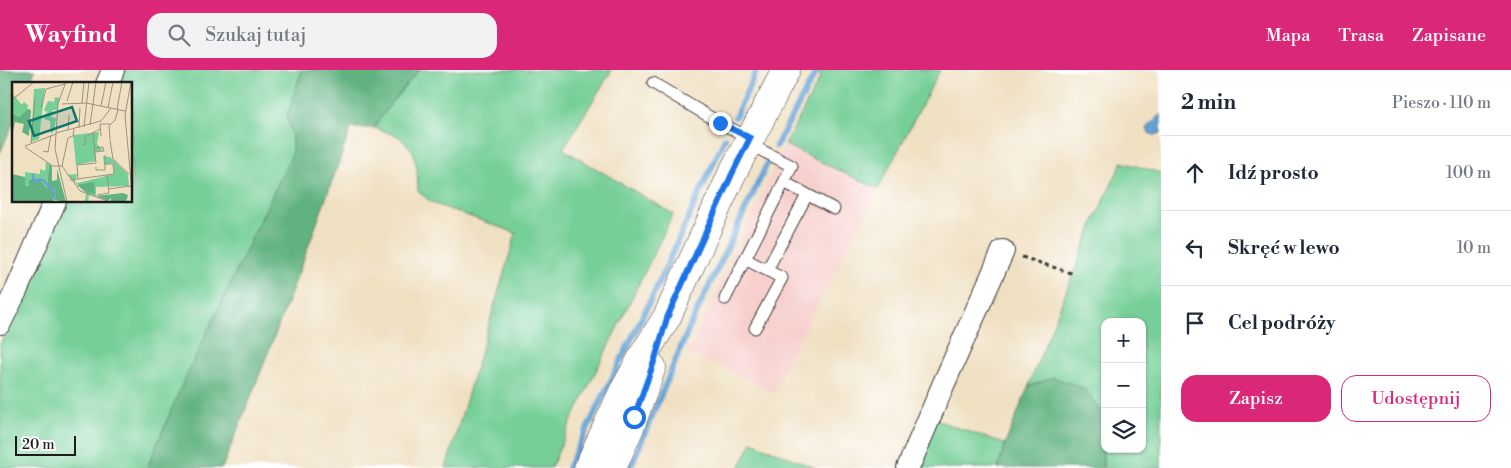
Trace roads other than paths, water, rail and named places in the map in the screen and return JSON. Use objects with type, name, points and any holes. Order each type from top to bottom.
[{"type":"main road","points":[[588,468],[621,396],[644,354],[667,318],[749,140],[786,70]]},
{"type":"main road","points":[[612,468],[631,425],[655,359],[667,318]]},
{"type":"street","points":[[107,82],[112,70]]},
{"type":"street","points":[[0,323],[17,289],[55,202]]},
{"type":"street","points":[[908,468],[1003,251]]},
{"type":"lane","points":[[653,84],[792,166],[725,299]]},
{"type":"lane","points":[[784,182],[834,209]]},
{"type":"lane","points":[[767,270],[807,195]]},
{"type":"lane","points":[[745,259],[782,278],[756,328]]},
{"type":"water","points":[[1161,114],[1161,133],[1154,135],[1149,133],[1147,129]]},
{"type":"waterway","points":[[735,117],[757,70]]},
{"type":"waterway","points":[[776,146],[814,76]]},
{"type":"waterway","points":[[568,468],[653,295],[725,138]]},
{"type":"waterway","points":[[630,468],[690,326],[767,164]]}]
